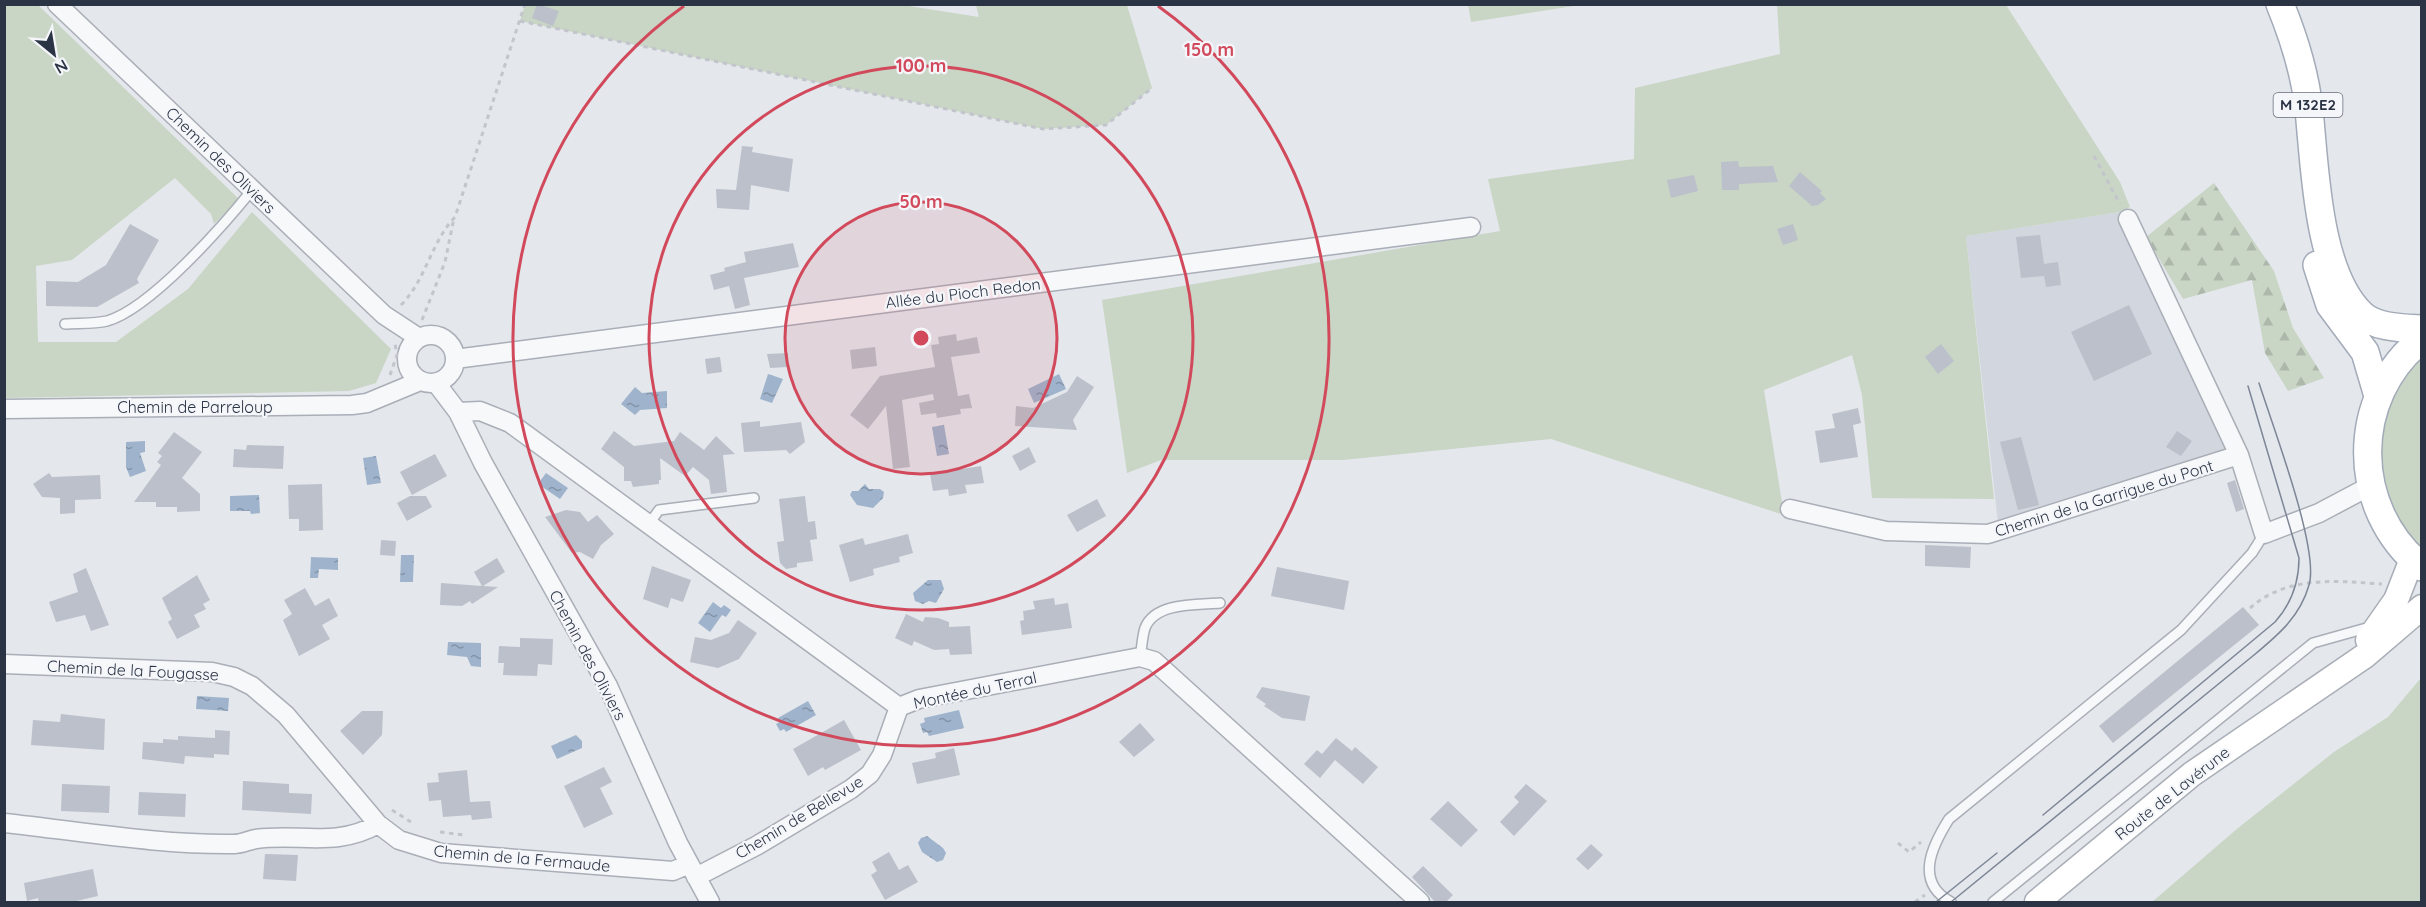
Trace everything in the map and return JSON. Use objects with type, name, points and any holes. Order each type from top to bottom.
[{"type":"main road","name":"M 132E2","points":[[2280,4],[2293,35],[2302,70],[2319,210],[2338,277],[2346,295],[2362,315],[2379,324],[2421,329]]},
{"type":"main road","name":"M 132E2","points":[[2319,210],[2317,267],[2324,290],[2330,305],[2365,352],[2378,396]]},
{"type":"main road","points":[[2413,570],[2380,516],[2370,486],[2366,447],[2370,421],[2378,396],[2392,370],[2421,339]]},
{"type":"main road","name":"Route de Lavérune","points":[[2342,669],[2381,624],[2413,570]]},
{"type":"main road","name":"Route de Lavérune","points":[[2037,903],[2192,774],[2342,669],[2366,655],[2421,607]]},
{"type":"street","name":"Chemin des Oliviers","points":[[57,4],[384,315],[422,337],[439,336],[446,340],[454,352],[440,374]]},
{"type":"street","points":[[2128,219],[2239,455],[2264,534],[2319,513],[2370,486]]},
{"type":"street","name":"Allée du Pioch Redon","points":[[440,374],[1471,227]]},
{"type":"street","name":"Chemin des Oliviers","points":[[384,315],[407,357],[413,376],[440,374]]},
{"type":"street","points":[[383,396],[422,337]]},
{"type":"street","name":"Chemin des Oliviers","points":[[440,374],[483,463],[608,686],[692,870],[710,903]]},
{"type":"street","name":"Chemin de Parreloup","points":[[4,408],[352,405],[383,396],[440,374]]},
{"type":"street","name":"Montée du Terral","points":[[458,412],[480,411],[510,423],[899,707],[919,699],[1140,657]]},
{"type":"street","name":"Chemin de la Garrigue du Pont","points":[[1790,509],[1886,531],[1988,534],[2239,455]]},
{"type":"street","points":[[1140,657],[1154,661],[1420,903]]},
{"type":"street","name":"Chemin de la Fougasse","points":[[4,664],[212,672],[234,677],[258,690],[286,715],[378,824]]},
{"type":"street","name":"Chemin de Bellevue","points":[[692,870],[756,846],[851,789],[870,774],[882,755],[899,707]]},
{"type":"street","points":[[4,823],[147,839],[236,844],[257,839],[322,840],[363,833],[378,824]]},
{"type":"street","name":"Chemin de la Fermaude","points":[[378,824],[399,840],[441,853],[673,871],[692,870]]},
{"type":"lane","points":[[65,324],[106,321],[130,310],[159,290],[252,190]]},
{"type":"lane","points":[[649,524],[659,510],[754,498]]},
{"type":"lane","points":[[1951,903],[1934,889],[1930,879],[1933,844],[1949,819],[2181,630],[2252,553],[2264,534]]},
{"type":"lane","points":[[1140,657],[1145,627],[1157,614],[1180,607],[1220,603]]},
{"type":"lane","points":[[1993,903],[2313,643],[2381,624]]},
{"type":"path","points":[[422,337],[422,321],[445,262],[455,217],[525,4]]},
{"type":"path","points":[[520,21],[1043,129],[1106,125],[1152,88]]},
{"type":"path","points":[[2094,156],[2128,219]]},
{"type":"path","points":[[384,315],[401,305],[415,291],[445,227],[455,217]]},
{"type":"path","points":[[2250,608],[2263,597],[2297,583],[2413,570]]},
{"type":"path","points":[[387,806],[416,825]]},
{"type":"path","points":[[433,832],[472,836]]},
{"type":"shaded area","points":[[2120,212],[2205,396],[2226,449],[1998,523],[1966,236]]},
{"type":"green space","points":[[525,4],[896,4],[979,17],[976,5],[1127,5],[1152,88],[1106,125],[1043,129],[520,21]]},
{"type":"green space","points":[[1468,4],[1580,4],[1580,5],[1471,22]]},
{"type":"green space","points":[[4,5],[38,5],[239,199],[214,224],[211,214],[175,178],[72,260],[36,266],[38,342],[116,342],[188,289],[252,212],[391,349],[376,383],[349,391],[5,398]]},
{"type":"green space","points":[[1777,5],[2006,5],[2120,182],[2130,207],[2120,212],[1966,236],[1994,499],[1872,498],[1862,395],[1852,355],[1764,390],[1784,515],[1551,439],[1343,460],[1161,460],[1127,473],[1102,300],[1500,231],[1488,179],[1634,159],[1635,88],[1780,54]]},
{"type":"green space","points":[[2214,183],[2274,271],[2293,328],[2324,378],[2288,391],[2265,353],[2252,280],[2183,299],[2146,237]]},
{"type":"green space","points":[[2421,355],[2421,551],[2389,506],[2378,453],[2389,400],[2402,377]]},
{"type":"green space","points":[[2421,678],[2421,902],[2152,902],[2238,828],[2334,752],[2388,717]]},
{"type":"water","points":[[768,374],[783,379],[772,403],[760,399]]},
{"type":"water","points":[[1059,374],[1066,389],[1034,403],[1028,389]]},
{"type":"water","points":[[635,387],[642,393],[667,391],[667,408],[640,410],[635,415],[621,404]]},
{"type":"water","points":[[944,425],[949,454],[937,456],[932,427]]},
{"type":"water","points":[[145,441],[145,452],[140,453],[146,471],[130,477],[126,467],[126,442]]},
{"type":"water","points":[[376,456],[381,483],[367,485],[363,458]]},
{"type":"water","points":[[546,473],[568,488],[560,499],[538,484]]},
{"type":"water","points":[[865,484],[869,489],[880,489],[884,492],[883,498],[873,508],[857,505],[850,495],[852,491],[858,491]]},
{"type":"water","points":[[259,495],[260,513],[230,511],[230,496]]},
{"type":"water","points":[[401,555],[414,555],[413,582],[400,582]]},
{"type":"water","points":[[311,557],[338,558],[338,570],[319,569],[318,578],[310,578]]},
{"type":"water","points":[[928,580],[941,580],[944,589],[936,603],[929,601],[923,604],[915,601],[913,593]]},
{"type":"water","points":[[713,602],[721,608],[724,605],[731,610],[726,617],[722,615],[710,632],[698,623]]},
{"type":"water","points":[[448,642],[481,643],[481,667],[471,666],[467,657],[447,655]]},
{"type":"water","points":[[197,696],[229,698],[228,711],[196,709]]},
{"type":"water","points":[[808,701],[816,715],[786,732],[784,729],[780,731],[776,724],[780,722],[778,718]]},
{"type":"water","points":[[959,710],[964,728],[929,736],[927,732],[923,733],[920,724],[925,722],[924,718]]},
{"type":"water","points":[[576,735],[582,741],[582,748],[557,759],[551,746]]},
{"type":"water","points":[[927,836],[943,848],[946,853],[943,860],[937,862],[922,852],[918,843],[921,838]]},
{"type":"building","points":[[537,4],[559,11],[553,26],[532,18]]},
{"type":"building","points":[[742,146],[753,147],[752,152],[793,159],[789,192],[751,185],[749,210],[717,208],[716,189],[736,190]]},
{"type":"building","points":[[1738,161],[1739,167],[1773,166],[1778,182],[1739,184],[1739,190],[1722,190],[1721,162]]},
{"type":"building","points":[[1800,172],[1822,191],[1820,193],[1826,199],[1818,205],[1812,206],[1789,186]]},
{"type":"building","points":[[1694,175],[1698,191],[1671,198],[1667,180]]},
{"type":"building","points":[[130,224],[159,240],[137,279],[139,283],[97,307],[46,306],[46,281],[78,282],[106,265]]},
{"type":"building","points":[[1793,224],[1798,240],[1783,245],[1777,229]]},
{"type":"building","points":[[2040,235],[2044,264],[2058,262],[2061,285],[2046,287],[2044,276],[2021,278],[2016,237]]},
{"type":"building","points":[[793,243],[799,267],[744,278],[750,305],[735,309],[729,286],[714,290],[710,275],[725,271],[724,268],[746,262],[744,252]]},
{"type":"building","points":[[2129,305],[2152,354],[2094,381],[2071,332]]},
{"type":"building","points":[[956,334],[957,341],[977,337],[980,353],[951,357],[958,396],[969,394],[972,408],[960,409],[961,414],[937,418],[936,413],[921,415],[919,403],[934,400],[933,394],[902,400],[910,467],[893,469],[886,406],[868,429],[850,415],[880,376],[935,367],[931,345],[939,344],[938,337]]},
{"type":"building","points":[[1941,344],[1954,361],[1938,374],[1925,357]]},
{"type":"building","points":[[875,347],[877,366],[852,369],[850,350]]},
{"type":"building","points":[[788,353],[788,367],[770,368],[767,354]]},
{"type":"building","points":[[720,357],[722,372],[707,374],[705,359]]},
{"type":"building","points":[[1077,376],[1094,387],[1073,420],[1077,430],[1015,426],[1016,406],[1033,408],[1067,392]]},
{"type":"building","points":[[1858,408],[1861,423],[1853,425],[1858,457],[1820,463],[1815,431],[1835,428],[1832,414]]},
{"type":"building","points":[[760,421],[760,427],[801,422],[805,442],[790,454],[786,450],[744,452],[741,423]]},
{"type":"building","points":[[614,431],[634,446],[674,441],[680,432],[704,450],[716,436],[735,454],[723,455],[727,492],[711,494],[709,480],[693,467],[685,476],[660,458],[661,480],[659,484],[633,487],[631,481],[624,481],[624,467],[601,449]]},
{"type":"building","points":[[2177,431],[2192,441],[2181,456],[2166,447]]},
{"type":"building","points":[[174,432],[202,452],[182,478],[200,494],[200,511],[177,512],[177,507],[156,507],[156,502],[134,502],[161,465],[157,462],[162,456],[158,453]]},
{"type":"building","points":[[2021,437],[2039,505],[2018,510],[2000,442]]},
{"type":"building","points":[[247,445],[284,446],[283,469],[233,467],[234,449],[246,450]]},
{"type":"building","points":[[1029,447],[1036,462],[1020,471],[1012,456]]},
{"type":"building","points":[[435,454],[447,476],[412,495],[400,472]]},
{"type":"building","points":[[981,466],[984,483],[965,485],[967,493],[949,496],[948,489],[933,491],[930,474]]},
{"type":"building","points":[[49,473],[52,477],[100,475],[101,499],[75,500],[75,513],[60,514],[60,498],[42,497],[33,484]]},
{"type":"building","points":[[2235,480],[2244,509],[2236,512],[2227,483]]},
{"type":"building","points":[[322,484],[323,530],[299,531],[299,519],[289,519],[288,485]]},
{"type":"building","points":[[410,496],[426,496],[432,507],[407,521],[397,503]]},
{"type":"building","points":[[805,496],[808,522],[815,521],[817,539],[810,540],[813,561],[797,563],[797,567],[786,569],[780,563],[777,542],[784,541],[779,499]]},
{"type":"building","points":[[1097,499],[1106,516],[1077,532],[1067,515]]},
{"type":"building","points":[[566,510],[580,512],[588,522],[597,515],[614,534],[601,545],[593,559],[580,552],[572,553],[545,517]]},
{"type":"building","points":[[908,534],[913,553],[899,557],[900,562],[873,569],[874,575],[850,582],[839,545],[863,538],[865,545]]},
{"type":"building","points":[[381,540],[396,541],[395,556],[380,555]]},
{"type":"building","points":[[1925,545],[1971,547],[1970,568],[1925,566]]},
{"type":"building","points":[[497,558],[505,572],[483,586],[498,587],[472,604],[470,601],[462,606],[440,605],[441,583],[482,586],[474,572]]},
{"type":"building","points":[[652,566],[691,580],[683,602],[671,598],[668,608],[643,599]]},
{"type":"building","points":[[1277,567],[1349,581],[1344,610],[1271,596]]},
{"type":"building","points":[[86,568],[109,625],[91,631],[85,615],[56,622],[49,602],[78,592],[73,574]]},
{"type":"building","points":[[197,575],[210,600],[203,604],[206,609],[194,615],[200,627],[177,639],[168,622],[172,619],[162,598]]},
{"type":"building","points":[[305,588],[315,606],[329,598],[338,616],[322,625],[330,639],[299,656],[283,620],[292,614],[284,600]]},
{"type":"building","points":[[1054,598],[1055,605],[1068,603],[1072,628],[1022,635],[1020,621],[1024,620],[1023,611],[1035,609],[1033,601]]},
{"type":"building","points":[[2243,607],[2259,625],[2113,743],[2099,726]]},
{"type":"building","points":[[906,614],[923,622],[925,617],[938,618],[949,622],[949,627],[970,626],[972,654],[950,655],[949,649],[934,650],[914,641],[912,646],[895,638]]},
{"type":"building","points":[[738,620],[757,633],[739,659],[718,668],[690,662],[695,637],[711,640],[729,633]]},
{"type":"building","points":[[520,638],[553,639],[552,665],[538,664],[537,676],[503,675],[504,663],[498,663],[499,646],[520,647]]},
{"type":"building","points":[[1262,687],[1310,696],[1305,721],[1282,718],[1264,706],[1266,704],[1256,697]]},
{"type":"building","points":[[362,711],[383,711],[382,735],[363,755],[340,731]]},
{"type":"building","points":[[61,714],[105,719],[104,750],[31,745],[33,720],[60,722]]},
{"type":"building","points":[[844,720],[861,750],[825,770],[823,767],[808,776],[793,749]]},
{"type":"building","points":[[1140,723],[1155,740],[1134,757],[1119,742]]},
{"type":"building","points":[[215,730],[230,731],[229,755],[214,754],[214,758],[185,756],[184,764],[142,759],[143,742],[163,743],[163,739],[178,740],[178,736],[215,738]]},
{"type":"building","points":[[1336,738],[1352,751],[1355,747],[1378,767],[1363,784],[1335,760],[1320,778],[1304,764],[1317,750],[1322,754]]},
{"type":"building","points":[[954,748],[960,775],[917,784],[912,763],[936,758],[935,753]]},
{"type":"building","points":[[604,767],[612,782],[600,788],[613,814],[584,828],[564,786]]},
{"type":"building","points":[[467,770],[470,802],[490,801],[492,818],[472,820],[471,815],[443,817],[441,800],[429,801],[427,783],[439,782],[438,773]]},
{"type":"building","points":[[243,781],[289,784],[289,793],[312,794],[311,814],[242,810]]},
{"type":"building","points":[[62,784],[110,786],[109,813],[61,811]]},
{"type":"building","points":[[1526,784],[1547,801],[1514,836],[1500,822],[1519,802],[1514,797]]},
{"type":"building","points":[[139,792],[186,794],[185,817],[138,815]]},
{"type":"building","points":[[1448,801],[1478,830],[1461,847],[1430,819]]},
{"type":"building","points":[[1591,844],[1603,855],[1588,870],[1576,859]]},
{"type":"building","points":[[889,852],[899,870],[908,865],[918,882],[885,900],[871,875],[877,871],[872,862]]},
{"type":"building","points":[[265,854],[298,855],[296,881],[263,879]]},
{"type":"building","points":[[1423,866],[1453,895],[1445,903],[1436,903],[1412,877]]},
{"type":"building","points":[[93,869],[98,896],[68,903],[39,903],[38,898],[27,901],[24,883]]},
{"type":"tram line","points":[[1951,902],[2263,648],[2280,632],[2300,607],[2309,585],[2311,568],[2308,544],[2293,486],[2259,383]]},
{"type":"tram line","points":[[2043,815],[2275,622],[2290,600],[2298,576],[2299,558],[2248,386]]},
{"type":"tram line","points":[[1936,902],[1997,853]]}]
